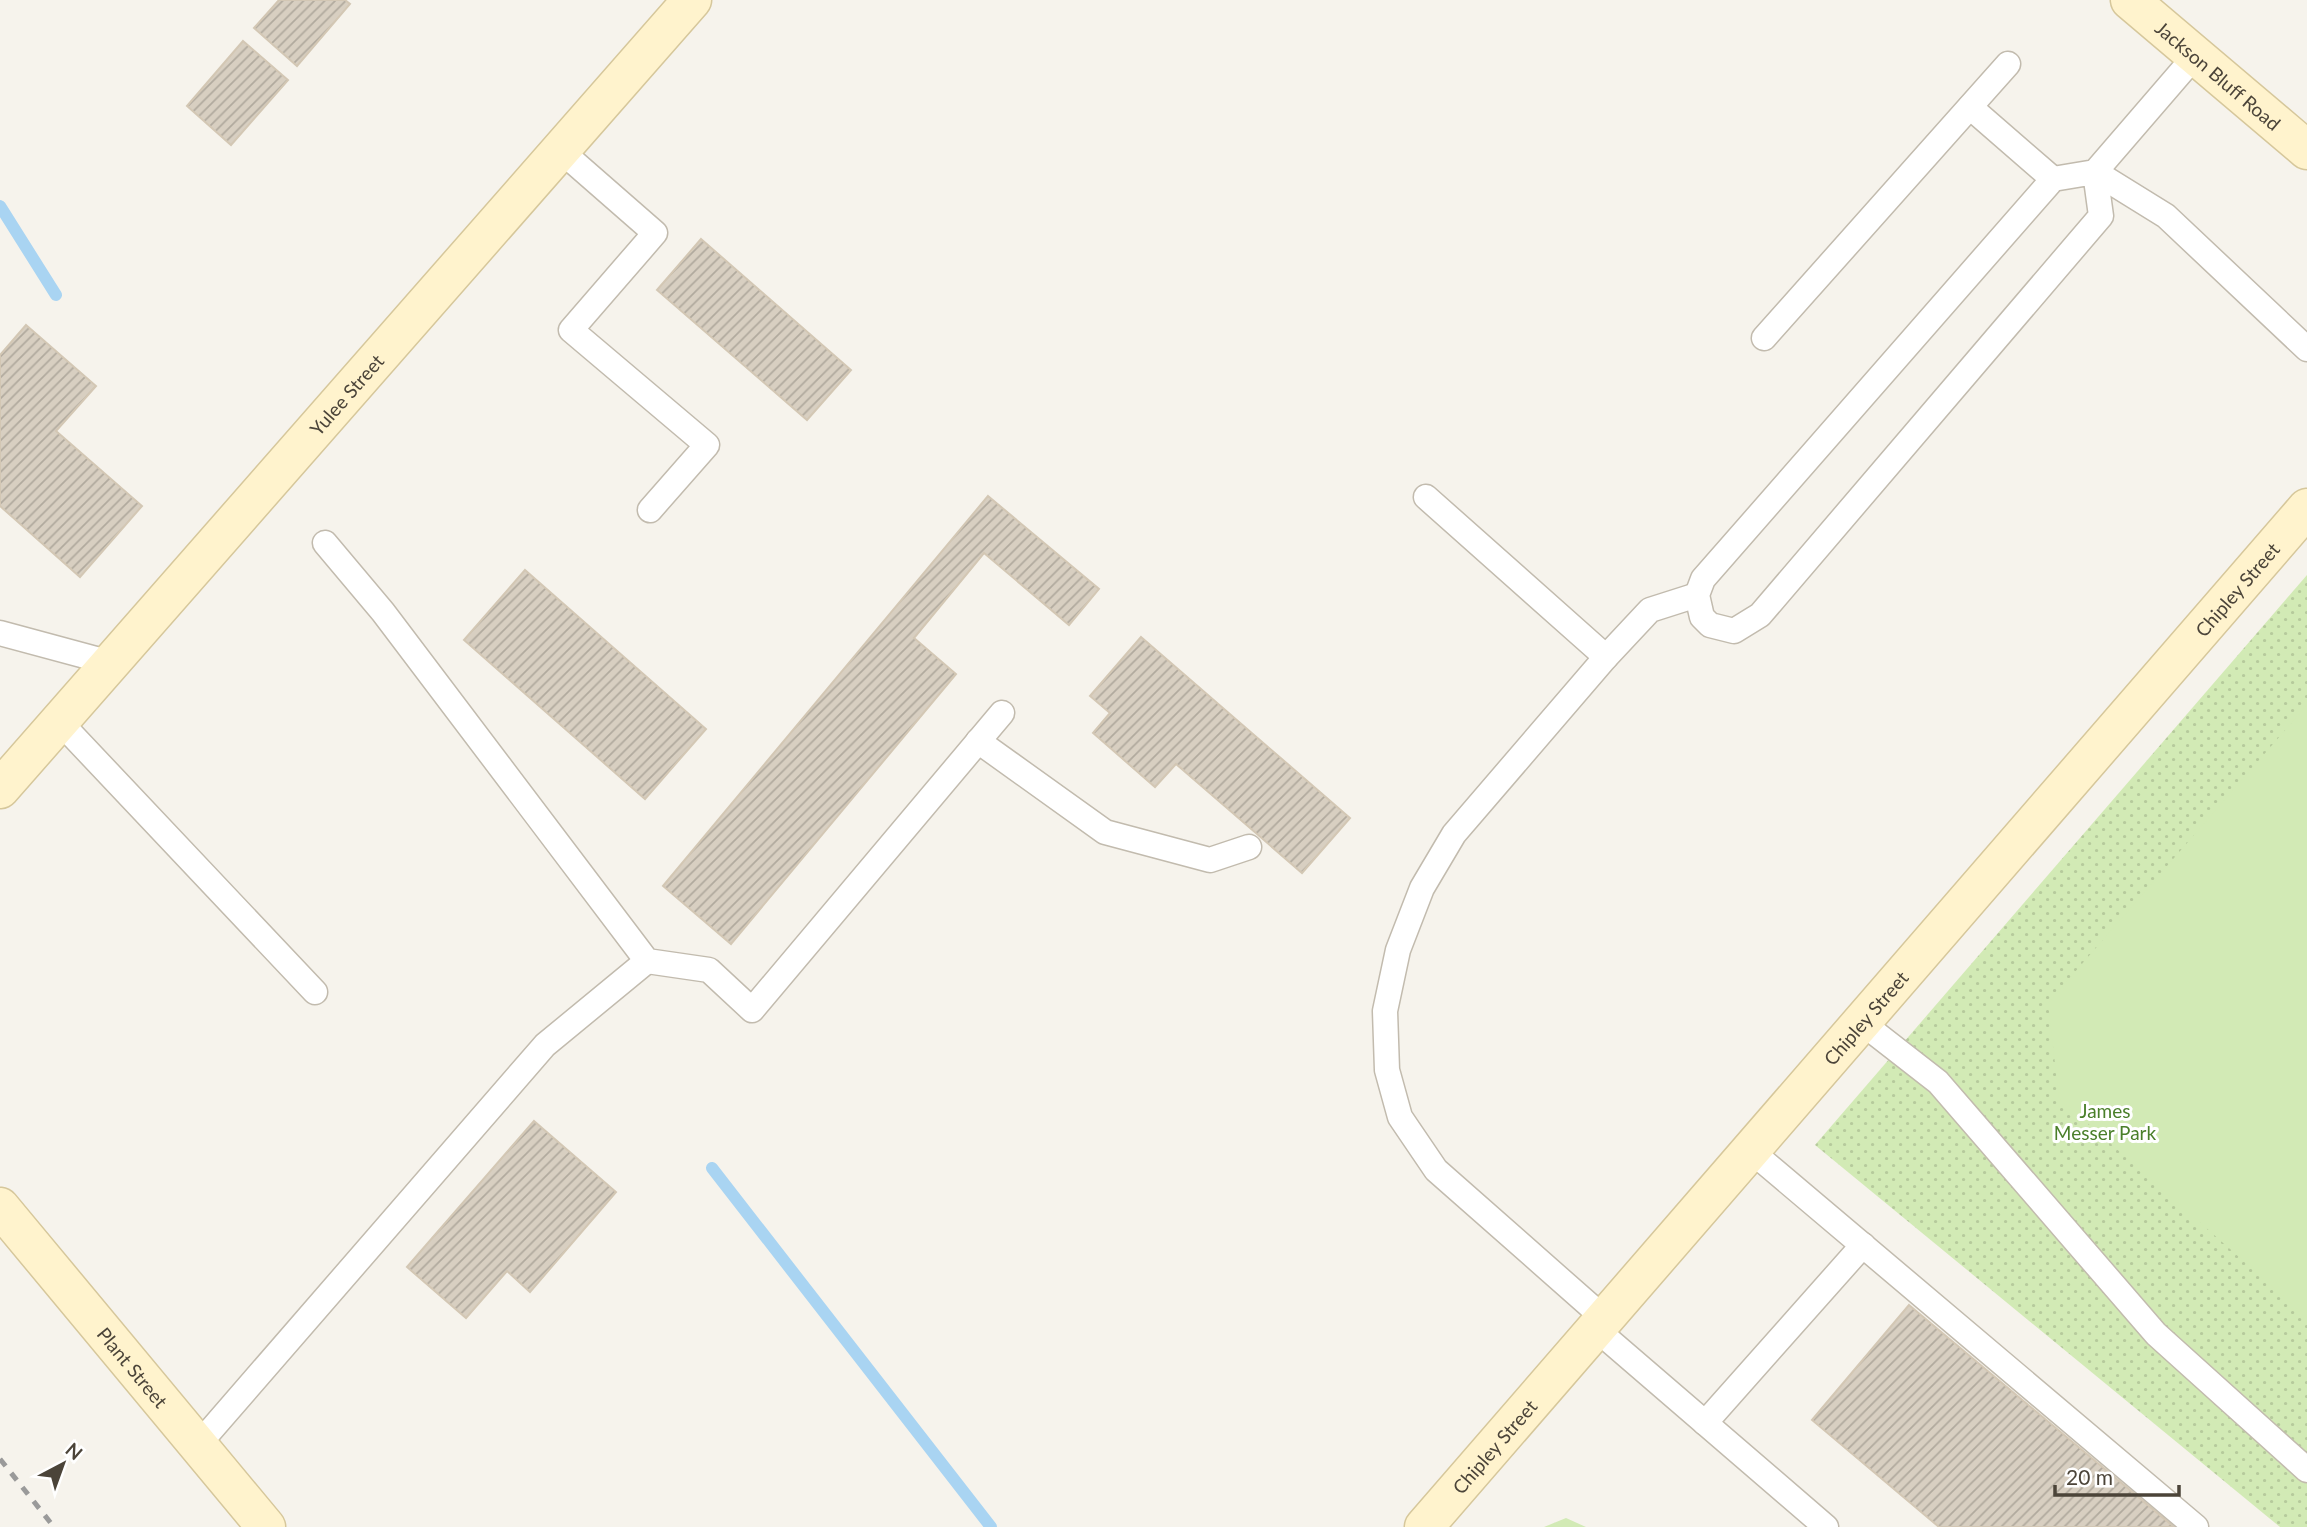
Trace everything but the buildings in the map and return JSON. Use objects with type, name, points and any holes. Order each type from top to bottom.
[{"type":"street","name":"Yulee Street","points":[[0,789],[692,0]]},
{"type":"street","name":"Jackson Bluff Road","points":[[2130,0],[2307,150]]},
{"type":"street","name":"Chipley Street","points":[[1424,1527],[2307,508]]},
{"type":"street","name":"Plant Street","points":[[0,1207],[266,1527]]},
{"type":"lane","points":[[2095,172],[2101,216],[1760,615],[1734,631],[1710,625],[1702,617],[1697,595],[1703,579],[2053,179],[2095,172],[2195,56]]},
{"type":"lane","points":[[1764,338],[2008,64]]},
{"type":"lane","points":[[1970,107],[2053,179]]},
{"type":"lane","points":[[560,150],[655,233],[571,330],[707,445],[650,510]]},
{"type":"lane","points":[[2095,172],[2166,216],[2307,349]]},
{"type":"lane","points":[[1426,497],[1606,657]]},
{"type":"lane","points":[[325,543],[383,612],[647,961],[709,970],[752,1010],[1002,713]]},
{"type":"lane","points":[[1697,595],[1650,610],[1606,657],[1454,834],[1422,888],[1398,950],[1385,1011],[1387,1070],[1400,1117],[1436,1170],[1705,1423],[1826,1527]]},
{"type":"lane","points":[[0,633],[111,663]]},
{"type":"lane","points":[[59,722],[315,992]]},
{"type":"lane","points":[[978,741],[1105,832],[1210,860],[1249,847]]},
{"type":"lane","points":[[198,1445],[545,1045],[647,961]]},
{"type":"lane","points":[[1861,1022],[1938,1082],[2156,1334],[2307,1470]]},
{"type":"lane","points":[[1751,1150],[2196,1527]]},
{"type":"lane","points":[[1705,1423],[1863,1245]]},
{"type":"green space","name":"James Messer Park","points":[[2307,575],[2307,1527],[2280,1527],[1815,1145]]},
{"type":"green space","points":[[2307,705],[2307,1317],[2059,1098],[2048,1003]]},
{"type":"green space","points":[[1566,1518],[1586,1527],[1544,1527]]},
{"type":"waterway","points":[[0,206],[56,295]]},
{"type":"waterway","points":[[712,1168],[991,1527]]},
{"type":"railway","points":[[0,1459],[54,1527]]}]
